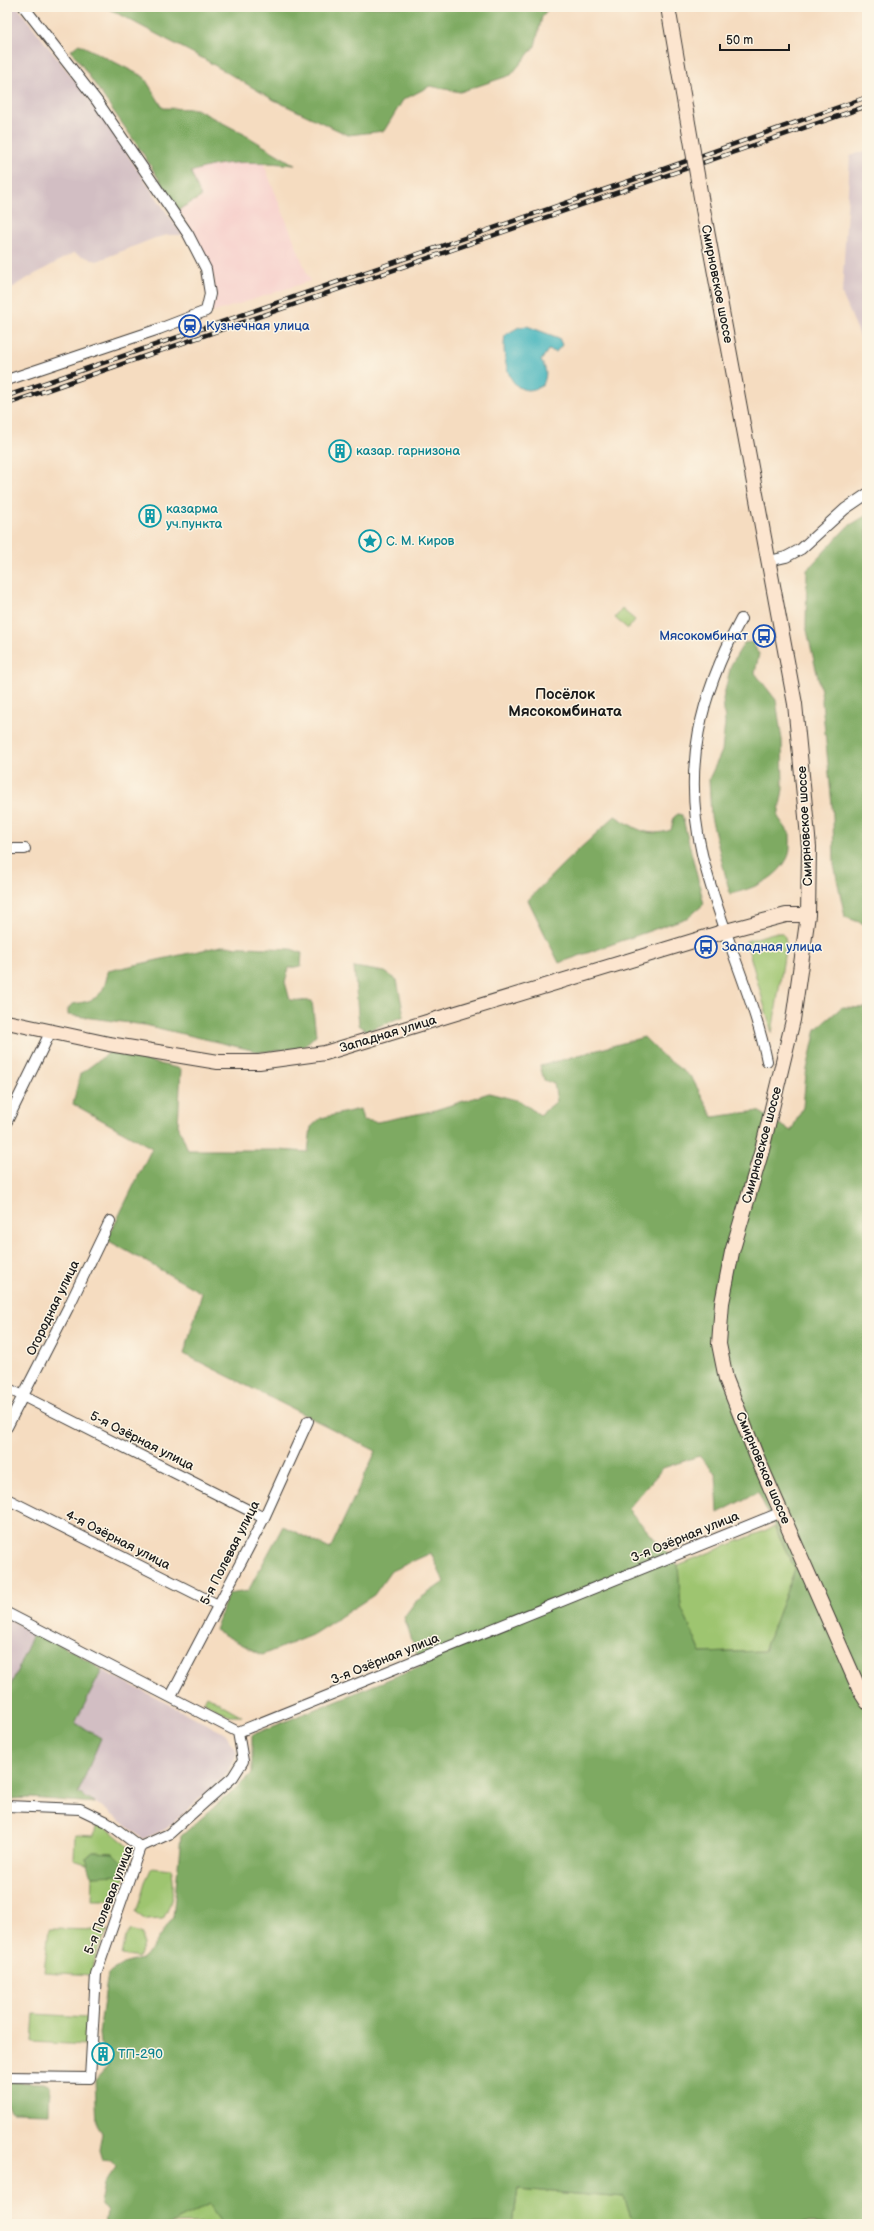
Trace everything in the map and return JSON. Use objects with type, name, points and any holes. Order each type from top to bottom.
[{"type":"main road","name":"Смирновское шоссе","points":[[668,7],[678,71],[795,704],[809,847],[808,915],[793,1020],[762,1150],[732,1252],[722,1303],[719,1344],[726,1379],[860,1691],[867,1702]]},
{"type":"main road","name":"Западная улица","points":[[7,1022],[109,1044],[218,1062],[281,1060],[325,1053],[726,931],[786,915],[808,915]]},
{"type":"street","points":[[7,380],[159,329],[206,311],[210,294],[206,269],[188,234],[97,101],[24,7]]},
{"type":"street","points":[[769,561],[786,557],[800,549],[845,509],[867,494]]},
{"type":"street","points":[[741,619],[715,672],[705,698],[694,760],[694,806],[702,854],[726,931],[760,1026],[767,1061]]},
{"type":"street","points":[[7,849],[25,849]]},
{"type":"street","points":[[7,1121],[51,1031]]},
{"type":"street","name":"Огородная улица","points":[[7,1428],[110,1221]]},
{"type":"street","name":"5-я Озёрная улица","points":[[7,1388],[264,1518]]},
{"type":"street","name":"5-я Полевая улица","points":[[171,1696],[264,1518],[308,1421]]},
{"type":"street","name":"4-я Озёрная улица","points":[[7,1499],[218,1605]]},
{"type":"street","name":"3-я Озёрная улица","points":[[238,1732],[782,1512]]},
{"type":"street","points":[[7,1613],[171,1696],[238,1732]]},
{"type":"street","name":"5-я Полевая улица","points":[[7,2077],[90,2078],[96,1974],[140,1847],[169,1834],[233,1777],[243,1761],[238,1732]]},
{"type":"street","points":[[7,1806],[80,1809],[107,1822],[140,1847]]},
{"type":"shaded area","points":[[7,7],[18,8],[92,103],[182,235],[168,235],[155,238],[97,261],[73,253],[19,283],[7,292]]},
{"type":"shaded area","points":[[867,150],[867,352],[842,294],[850,156]]},
{"type":"shaded area","points":[[249,161],[263,162],[310,281],[211,313],[216,294],[214,277],[193,231],[178,210],[190,204],[191,172],[213,164]]},
{"type":"shaded area","points":[[7,1619],[34,1632],[7,1694]]},
{"type":"shaded area","points":[[102,1670],[226,1734],[237,1753],[229,1772],[166,1829],[143,1839],[101,1806],[77,1793],[101,1738],[74,1723]]},
{"type":"green space","points":[[105,7],[549,7],[542,17],[535,46],[511,75],[460,92],[430,86],[403,100],[384,131],[348,135],[274,100],[202,58]]},
{"type":"green space","points":[[79,44],[144,77],[163,108],[196,109],[242,133],[295,165],[242,162],[217,165],[191,172],[201,197],[178,210],[142,152],[71,50]]},
{"type":"green space","points":[[867,515],[867,925],[845,917],[834,865],[833,816],[821,691],[806,626],[807,570],[847,527]]},
{"type":"green space","points":[[622,609],[635,620],[628,629],[615,618]]},
{"type":"green space","points":[[752,642],[759,654],[755,673],[776,700],[782,740],[783,789],[778,817],[790,834],[790,850],[788,856],[777,873],[755,886],[730,894],[711,817],[709,779],[722,751],[725,723],[723,699],[731,665],[744,643]]},
{"type":"green space","points":[[678,814],[682,815],[704,904],[689,917],[559,963],[528,900],[561,866],[615,816],[635,828],[655,833],[671,830],[674,817]]},
{"type":"green space","points":[[773,933],[781,933],[785,937],[786,944],[772,1033],[746,941]]},
{"type":"green space","points":[[221,946],[291,949],[302,953],[301,966],[289,968],[285,982],[290,1000],[312,1001],[316,1035],[302,1048],[260,1052],[145,1025],[68,1015],[68,1009],[72,1004],[88,1001],[98,996],[104,986],[108,971]]},
{"type":"green space","points":[[354,967],[385,972],[397,980],[404,1016],[367,1031],[359,1025]]},
{"type":"green space","points":[[842,1007],[867,1008],[867,2224],[634,2224],[624,2198],[518,2189],[513,2224],[223,2224],[209,2204],[171,2224],[105,2224],[107,2212],[100,2203],[104,2184],[116,2167],[111,2161],[102,2160],[99,2150],[102,2133],[97,2125],[95,2080],[108,2066],[106,2050],[100,2044],[99,2033],[108,1973],[123,1964],[141,1959],[151,1950],[173,1917],[181,1836],[252,1774],[252,1735],[421,1666],[404,1617],[415,1602],[444,1582],[431,1553],[391,1571],[374,1595],[312,1635],[262,1655],[215,1630],[228,1594],[248,1591],[283,1526],[330,1549],[376,1451],[184,1354],[202,1293],[107,1240],[152,1148],[73,1104],[80,1074],[110,1052],[181,1069],[178,1125],[188,1150],[279,1150],[308,1152],[311,1127],[321,1118],[360,1109],[363,1120],[377,1122],[432,1111],[489,1093],[520,1101],[540,1115],[557,1101],[554,1084],[544,1080],[540,1066],[644,1037],[662,1055],[692,1078],[713,1117],[758,1111],[791,1131],[803,1107],[806,1074],[816,1029]],"holes":[[[699,1456],[716,1474],[718,1513],[758,1492],[795,1569],[764,1651],[701,1653],[681,1607],[678,1565],[628,1509],[663,1468]]]},
{"type":"green space","points":[[774,1527],[795,1569],[764,1651],[701,1653],[681,1607],[678,1565]]},
{"type":"green space","points":[[34,1632],[75,1652],[102,1670],[75,1723],[101,1738],[78,1793],[95,1803],[31,1798],[7,1799],[7,1694]]},
{"type":"green space","points":[[207,1696],[242,1716],[230,1716],[204,1702]]},
{"type":"green space","points":[[97,1823],[108,1829],[128,1846],[130,1856],[129,1865],[116,1900],[91,1900],[92,1876],[103,1875],[123,1863],[113,1853],[93,1852],[86,1858],[89,1865],[74,1860],[75,1835],[94,1836]]},
{"type":"green space","points":[[93,1852],[113,1853],[123,1863],[124,1875],[92,1876],[86,1858]]},
{"type":"green space","points":[[152,1867],[171,1869],[173,1888],[171,1901],[163,1919],[146,1920],[136,1913],[145,1882]]},
{"type":"green space","points":[[49,1929],[108,1930],[98,1949],[91,1975],[44,1972]]},
{"type":"green space","points":[[131,1930],[143,1934],[143,1945],[138,1958],[122,1955],[126,1936]]},
{"type":"green space","points":[[34,2014],[88,2017],[86,2045],[32,2042]]},
{"type":"green space","points":[[7,2082],[44,2083],[50,2086],[49,2113],[12,2112],[7,2104]]},
{"type":"green space","points":[[518,2189],[624,2198],[634,2224],[513,2224]]},
{"type":"green space","points":[[209,2204],[223,2224],[171,2224]]},
{"type":"water","points":[[527,326],[559,338],[562,345],[556,352],[548,350],[541,361],[546,372],[543,385],[532,390],[523,389],[515,384],[510,376],[507,367],[504,345],[505,335],[519,327]]},
{"type":"railway","points":[[7,396],[644,176],[867,97]]},
{"type":"railway","points":[[7,404],[867,106]]},
{"type":"place","name":"Кузнечная улица","points":[[190,326]]},
{"type":"place","name":"казар. гарнизона","points":[[340,451]]},
{"type":"place","name":"казарма уч.пункта","points":[[150,516]]},
{"type":"place","name":"С. М. Киров","points":[[370,541]]},
{"type":"place","name":"Мясокомбинат","points":[[764,636]]},
{"type":"place","name":"Западная улица","points":[[706,947]]},
{"type":"place","name":"ТП-290","points":[[103,2054]]},
{"type":"district","name":"Посёлок Мясокомбината","points":[[565,702]]}]
